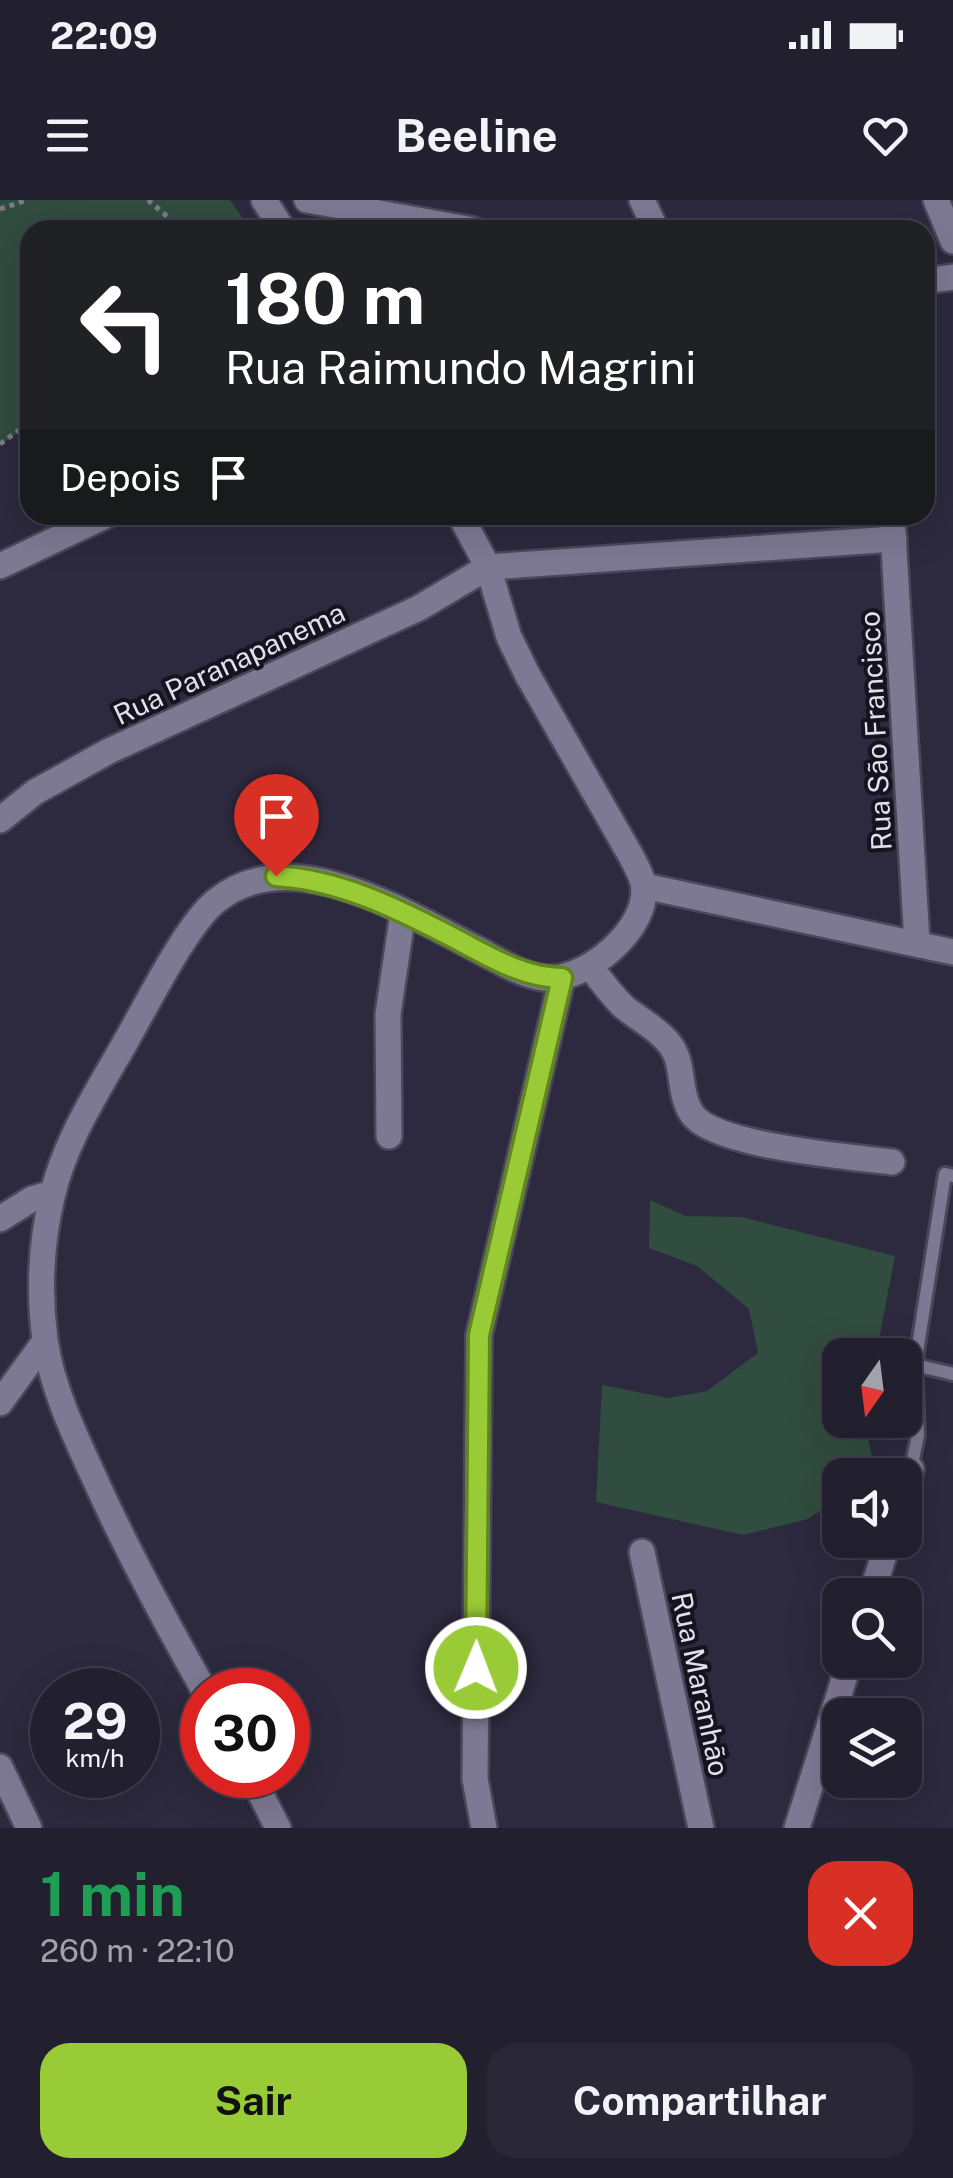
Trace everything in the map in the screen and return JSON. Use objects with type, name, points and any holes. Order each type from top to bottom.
[{"type":"street","points":[[307,200],[418,220]]},
{"type":"street","points":[[936,200],[953,241]]},
{"type":"street","points":[[0,566],[85,525]]},
{"type":"street","points":[[192,1668],[130,1557],[100,1492],[57,1391],[45,1341],[44,1244],[52,1194],[100,1087],[179,949],[214,902],[246,882],[276,876],[306,878],[370,897],[526,973],[562,978],[590,966],[614,948],[639,909],[644,886],[631,856],[526,674],[509,637],[488,567],[465,525]]},
{"type":"street","points":[[488,567],[893,527]]},
{"type":"street","name":"Rua São Francisco","points":[[893,527],[917,943]]},
{"type":"street","name":"Rua Paranapanema","points":[[0,820],[35,792],[109,751],[419,608],[488,567]]},
{"type":"street","points":[[644,886],[953,952]]},
{"type":"street","points":[[389,1136],[388,1014],[402,912]]},
{"type":"street","points":[[590,966],[624,1007],[668,1042],[677,1056],[686,1106],[699,1124],[767,1144],[892,1162]]},
{"type":"street","points":[[484,1828],[475,1779],[479,1335],[562,978]]},
{"type":"street","points":[[0,1219],[32,1199],[52,1194]]},
{"type":"street","points":[[0,1402],[45,1341]]},
{"type":"street","name":"Rua Maranhão","points":[[642,1552],[704,1827]]},
{"type":"street","points":[[797,1828],[844,1678]]},
{"type":"street","points":[[0,1767],[29,1828]]},
{"type":"street","points":[[263,1798],[278,1828]]},
{"type":"lane","points":[[919,1338],[945,1174],[953,1176]]},
{"type":"lane","points":[[922,1367],[953,1374]]},
{"type":"path","points":[[0,208],[26,200]]},
{"type":"path","points":[[148,200],[171,220]]},
{"type":"green space","points":[[0,200],[230,200],[244,220],[20,220],[20,432],[0,445]]},
{"type":"green space","points":[[650,1200],[686,1216],[741,1217],[895,1256],[879,1338],[822,1338],[822,1438],[868,1438],[872,1458],[822,1458],[822,1510],[808,1519],[743,1535],[596,1502],[602,1385],[668,1398],[707,1391],[758,1353],[749,1309],[697,1266],[649,1248]]},
{"type":"route","points":[[276,876],[306,878],[370,897],[526,973],[562,978],[479,1335],[476,1668]]}]
